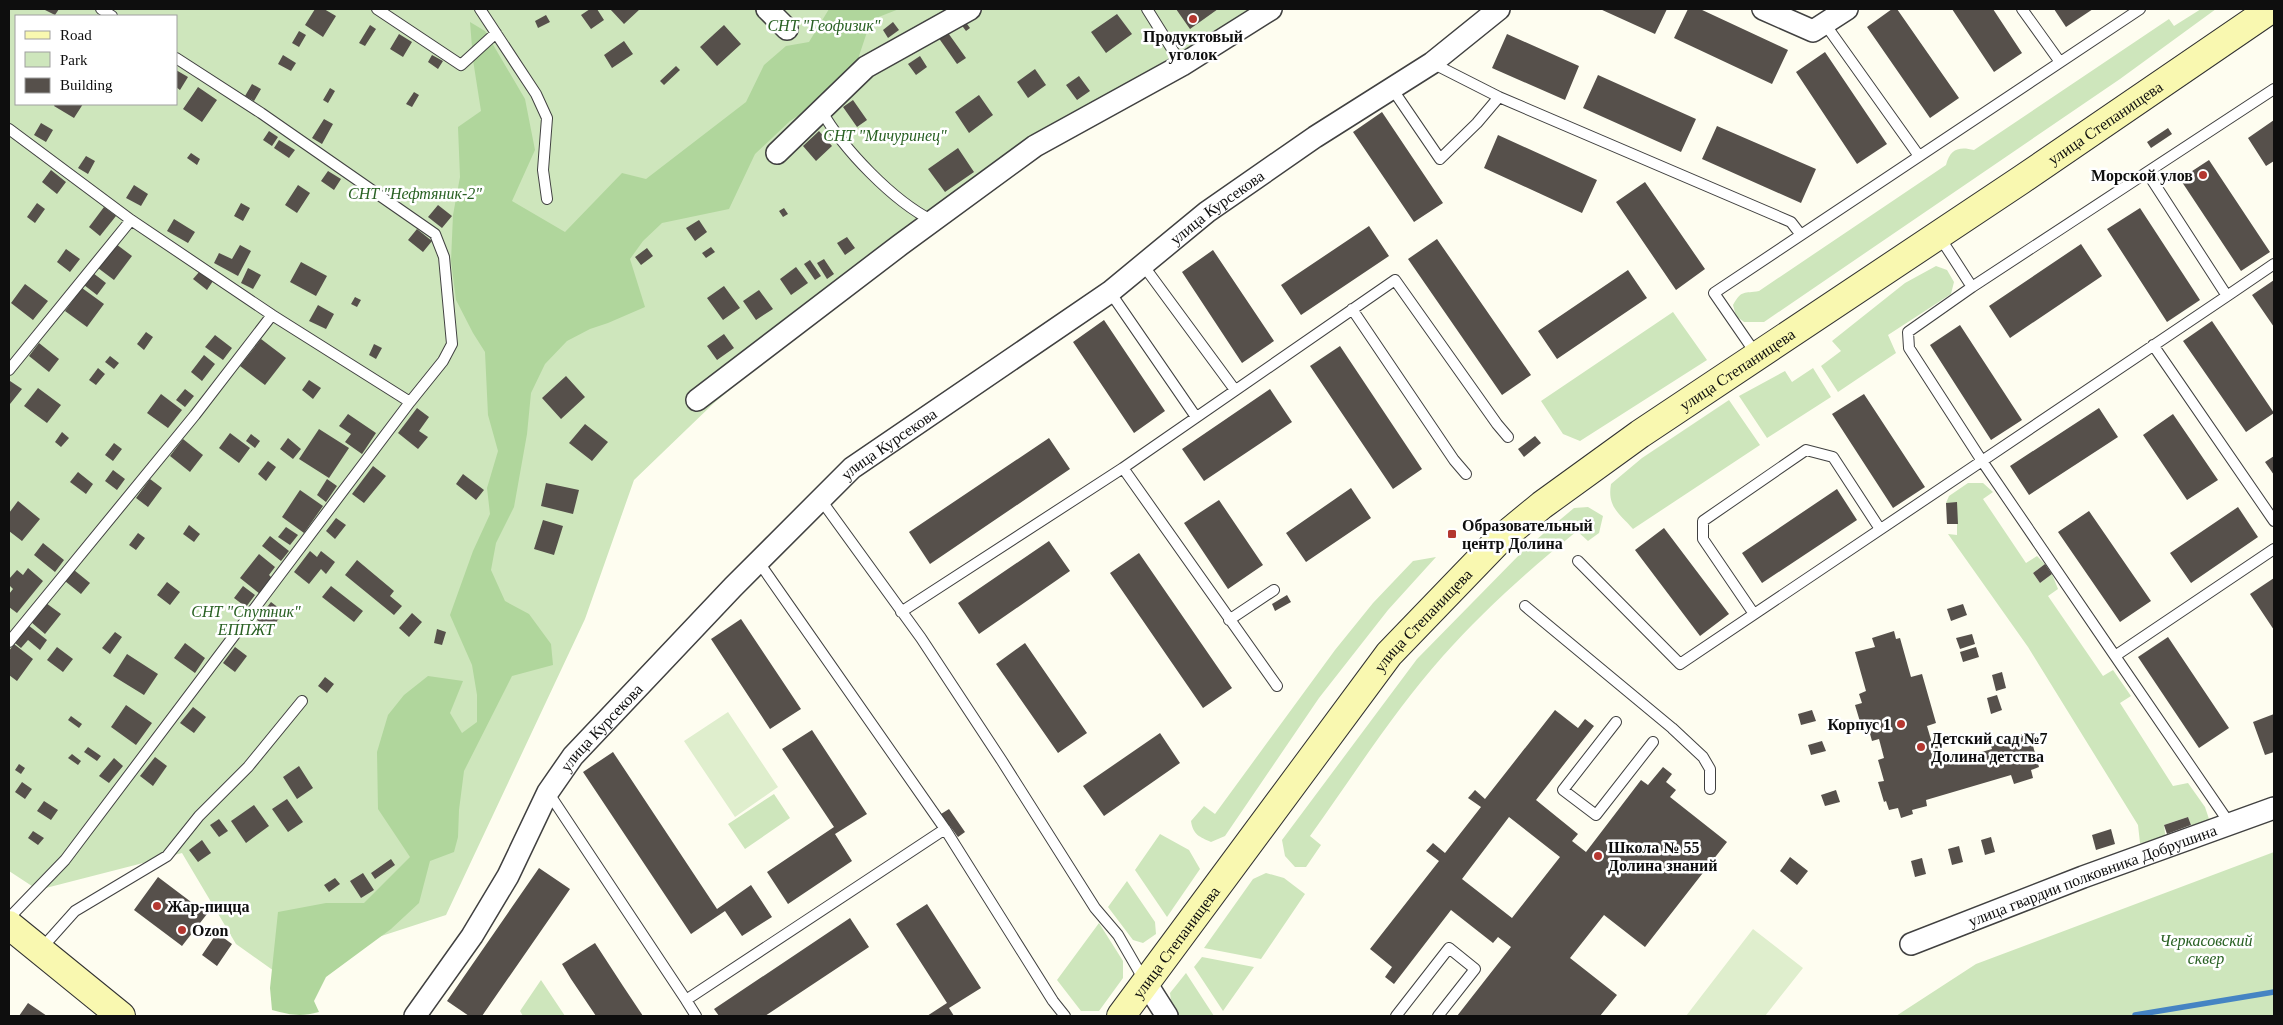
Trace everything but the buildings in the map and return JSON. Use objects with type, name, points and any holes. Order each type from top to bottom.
[{"type":"street","points":[[767,9],[788,29]]},
{"type":"street","points":[[777,153],[866,67],[970,9]]},
{"type":"street","points":[[697,400],[1035,146],[1182,65],[1271,9]]},
{"type":"street","name":"улица Курсекова","points":[[415,1016],[472,936],[498,894],[548,792],[573,756],[758,561],[852,468],[1110,292],[1207,212],[1315,137],[1432,62],[1499,9]]},
{"type":"street","points":[[1763,9],[1813,32],[1847,9]]},
{"type":"street","name":"улица Степанищева","points":[[1121,1016],[1389,654],[1497,542],[1542,505],[1640,434],[1939,235],[2271,9]]},
{"type":"street","name":"улица гвардии полковника Добрушина","points":[[1911,944],[2083,877],[2274,808]]},
{"type":"street","points":[[9,925],[121,1016]]},
{"type":"street","points":[[1146,983],[1167,1016]]},
{"type":"lane","points":[[377,9],[461,65],[496,33]]},
{"type":"lane","points":[[480,9],[536,94],[547,118],[543,170],[547,199]]},
{"type":"lane","points":[[1147,9],[1182,65]]},
{"type":"lane","points":[[2022,9],[2060,62]]},
{"type":"lane","points":[[1758,356],[1714,293],[2140,9]]},
{"type":"lane","points":[[1825,24],[1919,156]]},
{"type":"lane","points":[[9,918],[65,860],[410,402],[443,361],[452,344],[444,257],[435,234],[261,113],[178,59]]},
{"type":"lane","points":[[1432,62],[1499,97],[1791,222],[1801,235]]},
{"type":"lane","points":[[1391,87],[1440,159],[1477,123],[1499,97]]},
{"type":"lane","points":[[2230,824],[1982,460],[1909,348],[1908,332],[1972,287],[2274,89]]},
{"type":"lane","points":[[821,110],[832,129],[866,169],[921,215],[933,221]]},
{"type":"lane","points":[[9,129],[131,220],[272,315],[410,402]]},
{"type":"lane","points":[[2148,171],[2227,296]]},
{"type":"lane","points":[[9,370],[131,220]]},
{"type":"lane","points":[[1939,235],[1972,287]]},
{"type":"lane","points":[[1578,561],[1680,664],[2274,264]]},
{"type":"lane","points":[[1144,265],[1235,390]]},
{"type":"lane","points":[[901,612],[1124,468],[1395,280],[1508,437]]},
{"type":"lane","points":[[1110,292],[1196,417]]},
{"type":"lane","points":[[1352,309],[1454,460],[1466,474]]},
{"type":"lane","points":[[9,642],[195,415],[272,315]]},
{"type":"lane","points":[[2153,345],[2274,520]]},
{"type":"lane","points":[[1754,614],[1703,539],[1704,521],[1806,450],[1833,457],[1880,529]]},
{"type":"lane","points":[[1124,468],[1277,686]]},
{"type":"lane","points":[[821,500],[921,638],[997,753],[1095,908],[1118,935],[1146,983]]},
{"type":"lane","points":[[2115,656],[2274,548]]},
{"type":"lane","points":[[758,561],[945,829],[1053,1002],[1065,1016]]},
{"type":"lane","points":[[1229,620],[1274,590]]},
{"type":"lane","points":[[1525,606],[1672,728],[1703,757],[1710,769],[1710,789]]},
{"type":"lane","points":[[39,951],[74,911],[167,856],[198,816],[248,767],[302,701]]},
{"type":"lane","points":[[1616,722],[1563,790],[1596,815],[1653,742]]},
{"type":"lane","points":[[548,792],[696,1016]]},
{"type":"lane","points":[[686,1000],[945,829]]},
{"type":"lane","points":[[1396,1016],[1449,948],[1475,969],[1438,1016]]},
{"type":"green space","points":[[9,9],[1259,9],[1084,124],[799,333],[714,403],[634,480],[585,619],[446,915],[274,971],[236,944],[182,853],[38,890],[9,871]]},
{"type":"green space","name":"СНТ \"Геофизик\"","points":[[829,9],[899,9],[871,20],[855,68],[824,99],[790,121],[755,154],[729,209],[662,223],[643,241],[630,259],[645,307],[590,329],[567,341],[545,364],[531,393],[527,434],[514,507],[496,543],[491,570],[505,601],[529,614],[551,644],[553,665],[512,676],[464,771],[458,837],[454,852],[430,861],[419,903],[391,929],[326,977],[314,1001],[319,1012],[296,1015],[272,1010],[270,988],[278,912],[326,903],[364,903],[410,857],[378,809],[377,752],[388,715],[404,695],[428,676],[463,681],[450,713],[462,733],[477,722],[477,695],[472,665],[450,615],[473,551],[490,514],[487,488],[498,451],[488,415],[485,352],[456,300],[451,261],[453,215],[460,177],[458,127],[481,111],[473,60],[470,22],[485,31],[525,99],[535,150],[512,201],[565,232],[622,173],[646,179],[746,102],[764,65],[786,46],[809,42]]},
{"type":"green space","points":[[2201,9],[2216,9],[2120,79],[1764,322],[1744,322],[1736,316],[1733,305],[1741,294],[1759,291],[1946,165],[1950,155],[1956,150],[1964,148],[1974,150],[2169,19],[2174,26]]},
{"type":"green space","points":[[1936,266],[1947,270],[1954,282],[1951,294],[1888,335],[1896,353],[1838,392],[1821,366],[1841,351],[1832,341],[1905,283]]},
{"type":"green space","points":[[1673,312],[1707,360],[1580,441],[1563,434],[1541,401]]},
{"type":"green space","points":[[1813,368],[1831,397],[1767,438],[1739,396],[1785,371],[1792,382]]},
{"type":"green space","points":[[1729,400],[1760,445],[1633,529],[1615,509],[1610,492],[1611,484],[1642,458]]},
{"type":"green space","points":[[1968,483],[1983,483],[1993,492],[1983,499],[2026,563],[2037,556],[2045,564],[2033,573],[2040,583],[2052,574],[2058,589],[2048,596],[2103,676],[2113,670],[2131,696],[2120,703],[2173,786],[2188,783],[2205,807],[2209,819],[2204,826],[2191,825],[2188,817],[2164,825],[2166,841],[2140,843],[2138,825],[2028,647],[1948,534],[1957,535],[1957,503],[1946,503],[1949,496]]},
{"type":"green space","points":[[1588,507],[1603,516],[1599,533],[1588,541],[1577,531],[1508,590],[1443,656],[1391,721],[1310,836],[1321,845],[1306,867],[1295,867],[1285,856],[1282,840],[1417,659],[1524,550],[1574,508]]},
{"type":"green space","points":[[1436,557],[1388,610],[1319,698],[1225,836],[1211,842],[1198,835],[1193,829],[1191,821],[1204,806],[1215,814],[1335,650],[1373,603],[1413,561]]},
{"type":"green space","points":[[728,712],[778,787],[735,817],[684,741]]},
{"type":"green space","points":[[774,794],[790,818],[745,849],[728,824]]},
{"type":"green space","points":[[1160,834],[1189,850],[1200,869],[1167,917],[1135,870]]},
{"type":"green space","name":"Черкасовский сквер","points":[[2274,852],[2274,1016],[1896,1016],[1976,964]]},
{"type":"green space","points":[[1266,873],[1284,878],[1305,894],[1261,959],[1204,948],[1253,879]]},
{"type":"green space","points":[[1127,881],[1155,922],[1156,934],[1143,943],[1133,940],[1108,907]]},
{"type":"green space","points":[[1099,923],[1123,961],[1123,978],[1099,1011],[1081,1011],[1057,980]]},
{"type":"green space","points":[[1753,929],[1803,968],[1765,1016],[1686,1016]]},
{"type":"green space","points":[[1202,957],[1254,967],[1223,1011],[1194,967]]},
{"type":"green space","points":[[1186,973],[1214,1016],[1177,1016],[1172,1009],[1170,993]]},
{"type":"green space","points":[[541,980],[565,1016],[523,1016],[520,1011]]},
{"type":"waterway","points":[[2135,1015],[2274,992]]},
{"type":"place","name":"Продуктовый уголок","points":[[1193,19]]},
{"type":"place","name":"Морской улов","points":[[2203,175]]},
{"type":"place","name":"Образовательный центр Долина","points":[[1452,534]]},
{"type":"place","name":"Корпус 1","points":[[1901,724]]},
{"type":"place","name":"Детский сад №7 Долина детства","points":[[1921,747]]},
{"type":"place","name":"Школа № 55 Долина знаний","points":[[1598,856]]},
{"type":"place","name":"Жар-пицца","points":[[157,906]]},
{"type":"place","name":"Ozon","points":[[182,930]]},
{"type":"park label","name":"СНТ \"Мичуринец\"","points":[[885,135]]},
{"type":"park label","name":"СНТ \"Нефтяник-2\"","points":[[415,193]]},
{"type":"park label","name":"СНТ \"Спутник\" ЕППЖТ","points":[[246,620]]}]
